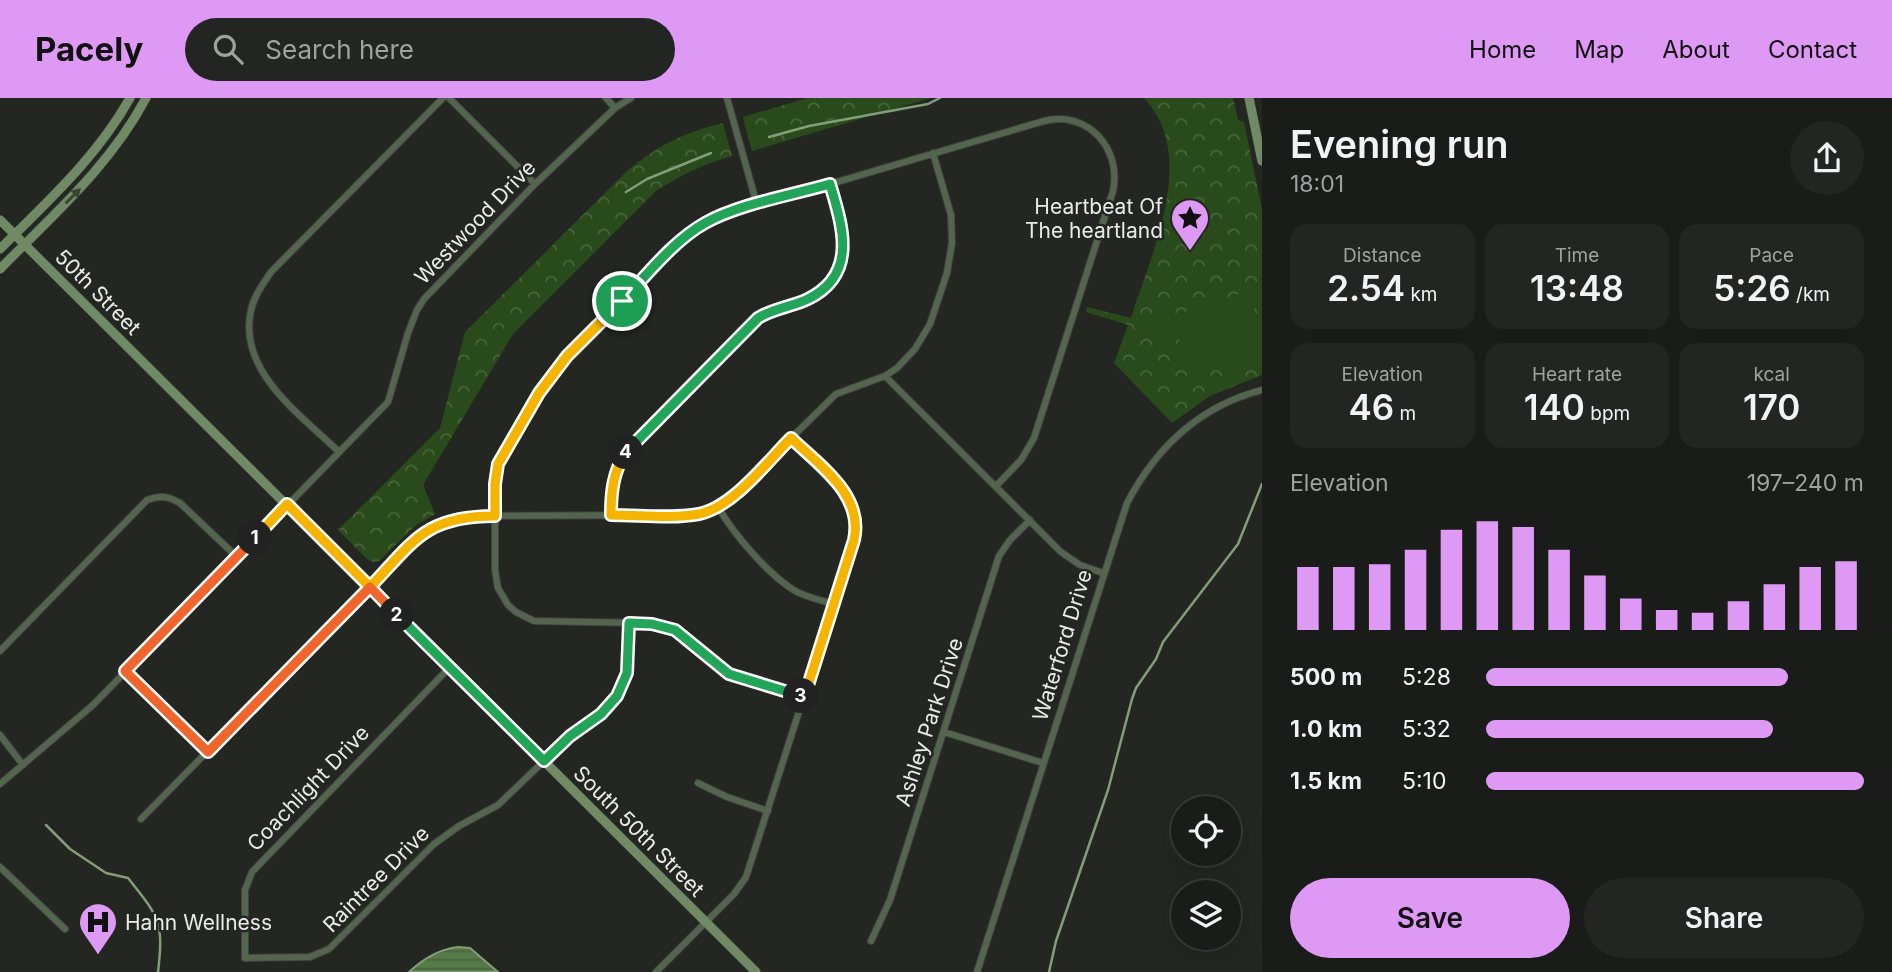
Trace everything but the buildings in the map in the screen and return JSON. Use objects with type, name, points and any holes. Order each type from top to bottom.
[{"type":"main road","points":[[0,249],[62,187],[110,132],[130,98]]},
{"type":"main road","points":[[0,269],[105,161],[121,141],[146,98]]},
{"type":"main road","points":[[1249,98],[1262,161]]},
{"type":"main road","name":"50th Street","points":[[0,220],[170,389]]},
{"type":"main road","name":"South 50th Street","points":[[170,389],[756,972]]},
{"type":"street","points":[[339,452],[274,388],[261,371],[253,353],[250,335],[251,311],[258,292],[271,272],[443,98]]},
{"type":"street","points":[[449,98],[535,184]]},
{"type":"street","points":[[606,98],[615,108]]},
{"type":"street","name":"Westwood Drive","points":[[0,784],[76,721],[388,402],[408,333],[424,299],[535,184],[615,108],[631,98]]},
{"type":"street","points":[[727,98],[757,205]]},
{"type":"street","points":[[804,698],[729,674],[675,630],[652,624],[544,623],[524,618],[502,597],[495,579],[495,484],[498,464],[555,370],[691,233],[718,217],[1049,120],[1070,120],[1090,128],[1105,142],[1114,161],[1115,182],[1034,438],[1021,460],[996,486]]},
{"type":"street","points":[[141,819],[414,541],[434,526],[457,517],[684,515],[699,514],[719,507],[836,394],[885,376],[907,359],[923,337],[933,316],[950,258],[951,215],[933,153]]},
{"type":"street","points":[[611,515],[612,483],[616,471],[634,442],[758,318],[779,307],[812,297],[829,283],[835,274],[840,264],[844,242],[830,184]]},
{"type":"street","points":[[885,376],[1070,559],[1104,573]]},
{"type":"street","name":"Waterford Drive","points":[[977,972],[1127,503],[1159,454],[1181,432],[1210,411],[1262,390]]},
{"type":"street","points":[[656,972],[734,894],[746,877],[856,532],[855,511],[846,493],[791,438]]},
{"type":"street","points":[[0,651],[147,499],[164,496],[180,503],[236,556]]},
{"type":"street","points":[[719,507],[733,531],[783,582],[797,592],[834,604]]},
{"type":"street","name":"Ashley Park Drive","points":[[871,942],[890,900],[999,556],[1010,540],[1030,520]]},
{"type":"street","name":"Raintree Drive","points":[[245,958],[310,957],[329,949],[434,844],[459,826],[498,805],[570,736],[601,714],[617,696],[627,673],[629,623]]},
{"type":"street","name":"Coachlight Drive","points":[[245,958],[245,890],[257,864],[450,667]]},
{"type":"street","points":[[125,671],[208,752]]},
{"type":"street","points":[[944,732],[1043,763]]},
{"type":"street","points":[[0,735],[23,765]]},
{"type":"street","points":[[698,783],[727,797],[768,811]]},
{"type":"street","points":[[0,867],[65,929]]},
{"type":"green space","points":[[808,98],[931,98],[752,151],[743,117]]},
{"type":"green space","points":[[1144,98],[1233,98],[1238,120],[1244,122],[1262,209],[1262,375],[1210,396],[1172,423],[1114,363],[1128,325],[1086,312],[1087,307],[1131,318],[1158,235],[1166,205],[1168,148],[1160,121]]},
{"type":"green space","points":[[723,123],[732,156],[693,170],[656,191],[513,334],[423,485],[435,514],[415,526],[379,561],[368,560],[338,530],[440,428],[465,332],[629,169],[673,140]]},
{"type":"green space","points":[[1248,291],[1262,334],[1262,355],[1189,377],[1173,316]]},
{"type":"green space","points":[[1170,313],[1176,343],[1156,347],[1150,317]]},
{"type":"shaded area","points":[[458,947],[470,948],[498,972],[409,972],[432,955]]},
{"type":"waterway","points":[[769,137],[809,126],[928,104],[940,98]]},
{"type":"waterway","points":[[626,192],[647,179],[711,153]]},
{"type":"waterway","points":[[1049,972],[1056,941],[1108,790],[1136,688],[1156,659],[1163,642],[1238,544],[1262,484]]},
{"type":"waterway","points":[[46,825],[70,849],[106,873],[128,878],[138,891],[157,920],[160,941],[158,972]]},
{"type":"place","name":"Heartbeat Of The heartland","points":[[1190,252]]},
{"type":"place","name":"Hahn Wellness","points":[[98,956]]},
{"type":"route","points":[[622,301],[567,356],[539,393],[498,464],[495,516],[457,517],[434,526],[414,541],[370,587],[287,504],[125,671],[208,752],[370,587],[544,761],[570,736],[610,706],[617,696],[627,673],[629,623],[652,624],[675,630],[729,674],[804,698],[856,532],[855,511],[841,487],[791,438],[728,500],[719,507],[699,514],[611,515],[611,496],[612,483],[626,451],[758,318],[779,307],[802,302],[829,283],[840,264],[844,242],[830,184],[731,212],[704,224],[676,246],[622,301]]}]
